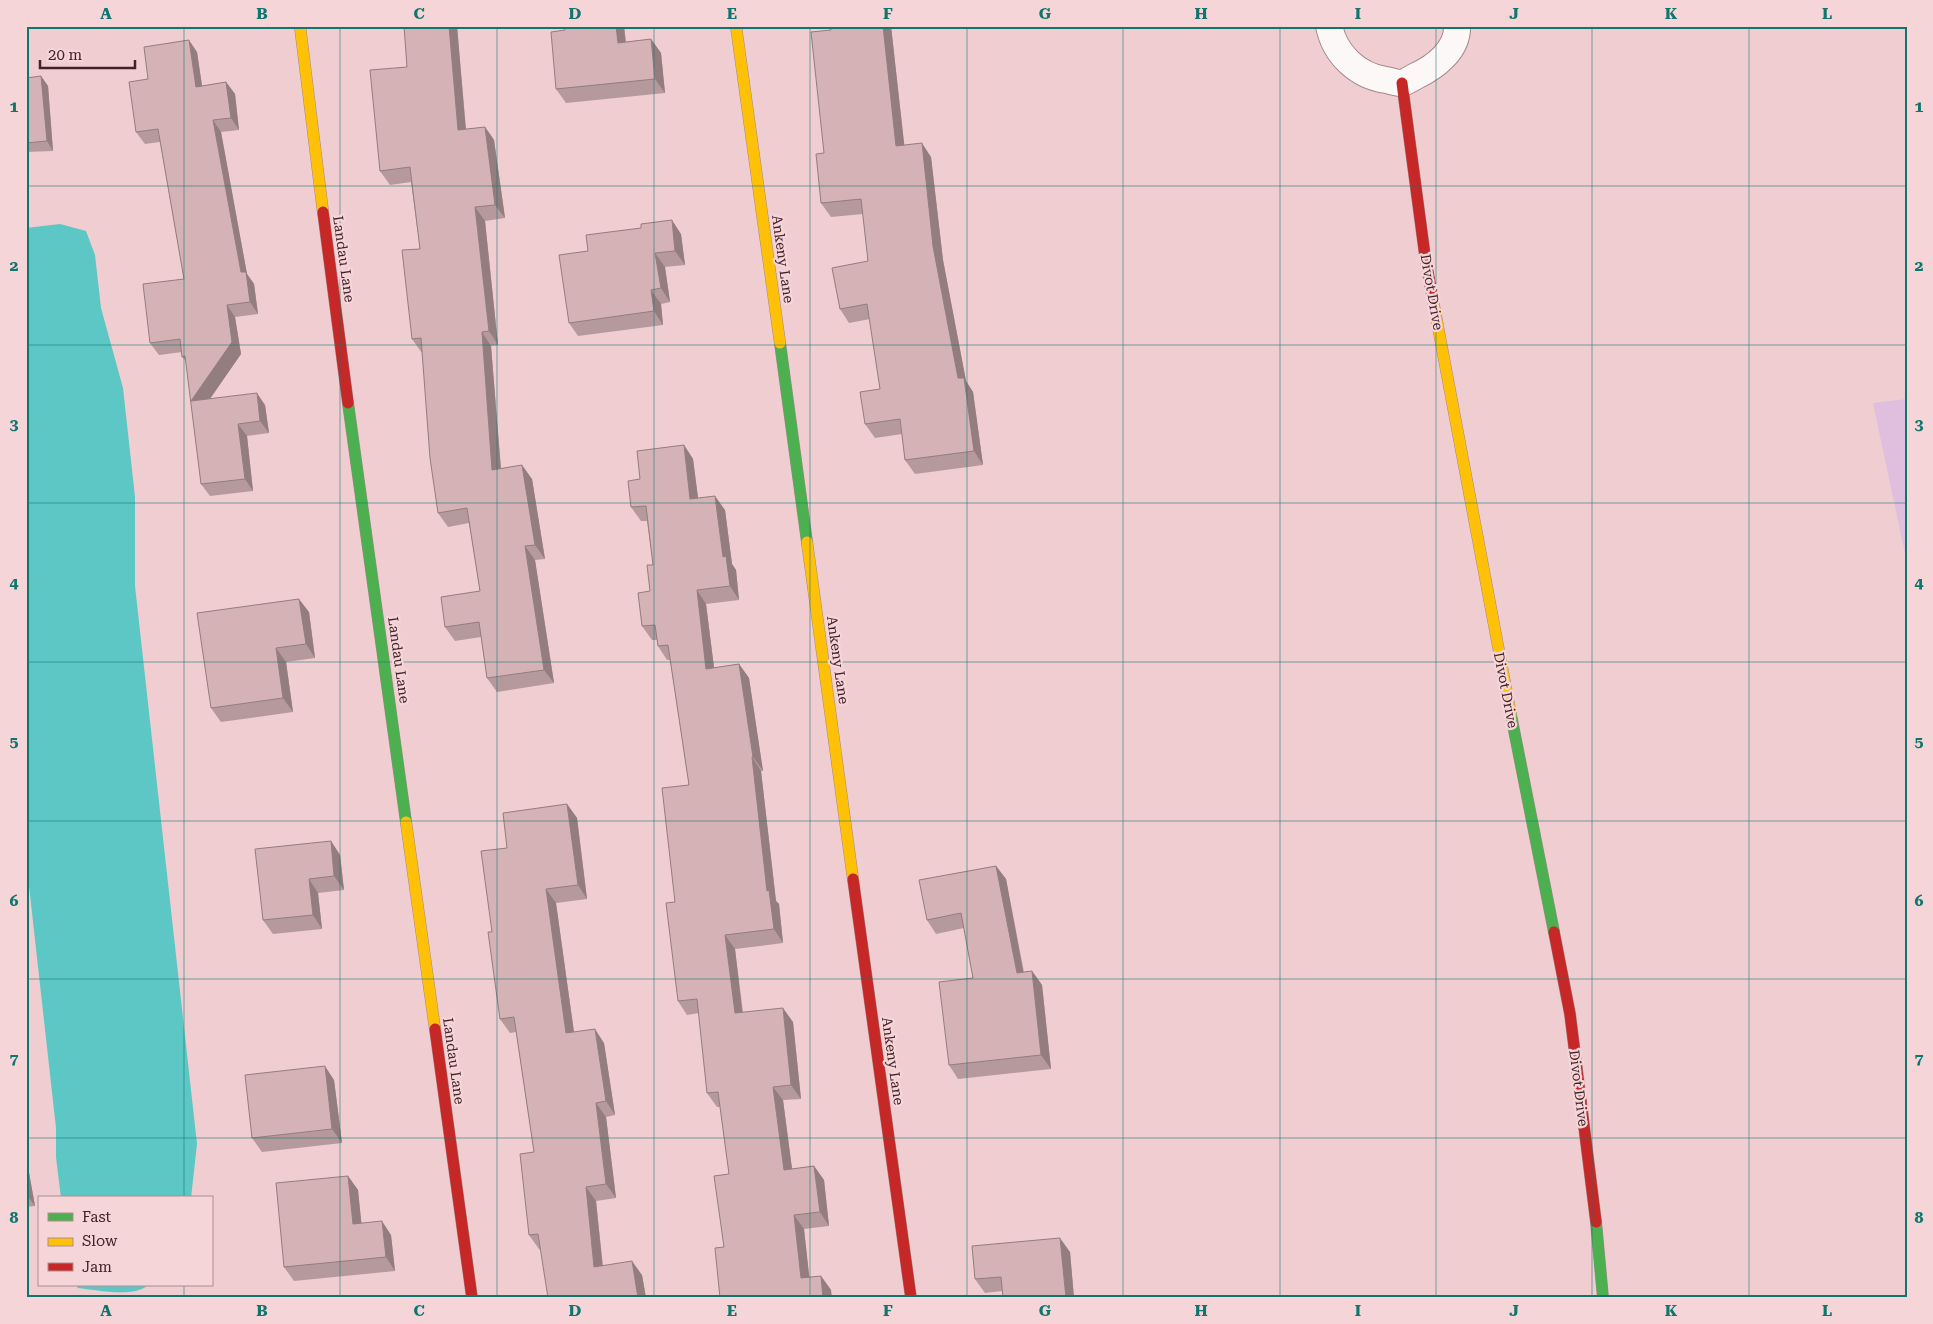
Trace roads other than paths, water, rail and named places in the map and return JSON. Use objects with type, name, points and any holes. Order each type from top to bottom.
[{"type":"street","name":"Landau Lane","points":[[300,26],[326,242],[472,1298]]},
{"type":"street","name":"Ankeny Lane","points":[[736,26],[910,1298]]},
{"type":"street","points":[[1329,26],[1330,35],[1341,55],[1359,70],[1380,79],[1402,83],[1429,70],[1446,54],[1457,36],[1457,26]]},
{"type":"street","name":"Divot Drive","points":[[1402,83],[1425,256],[1522,772],[1570,1014],[1599,1245],[1603,1298]]},
{"type":"water","points":[[60,224],[86,231],[95,255],[101,308],[123,388],[135,497],[135,586],[197,1144],[191,1196],[61,1196],[56,1157],[56,1128],[26,859],[26,228]]},
{"type":"water","points":[[77,1286],[146,1286],[142,1289],[124,1292],[78,1288]]}]
